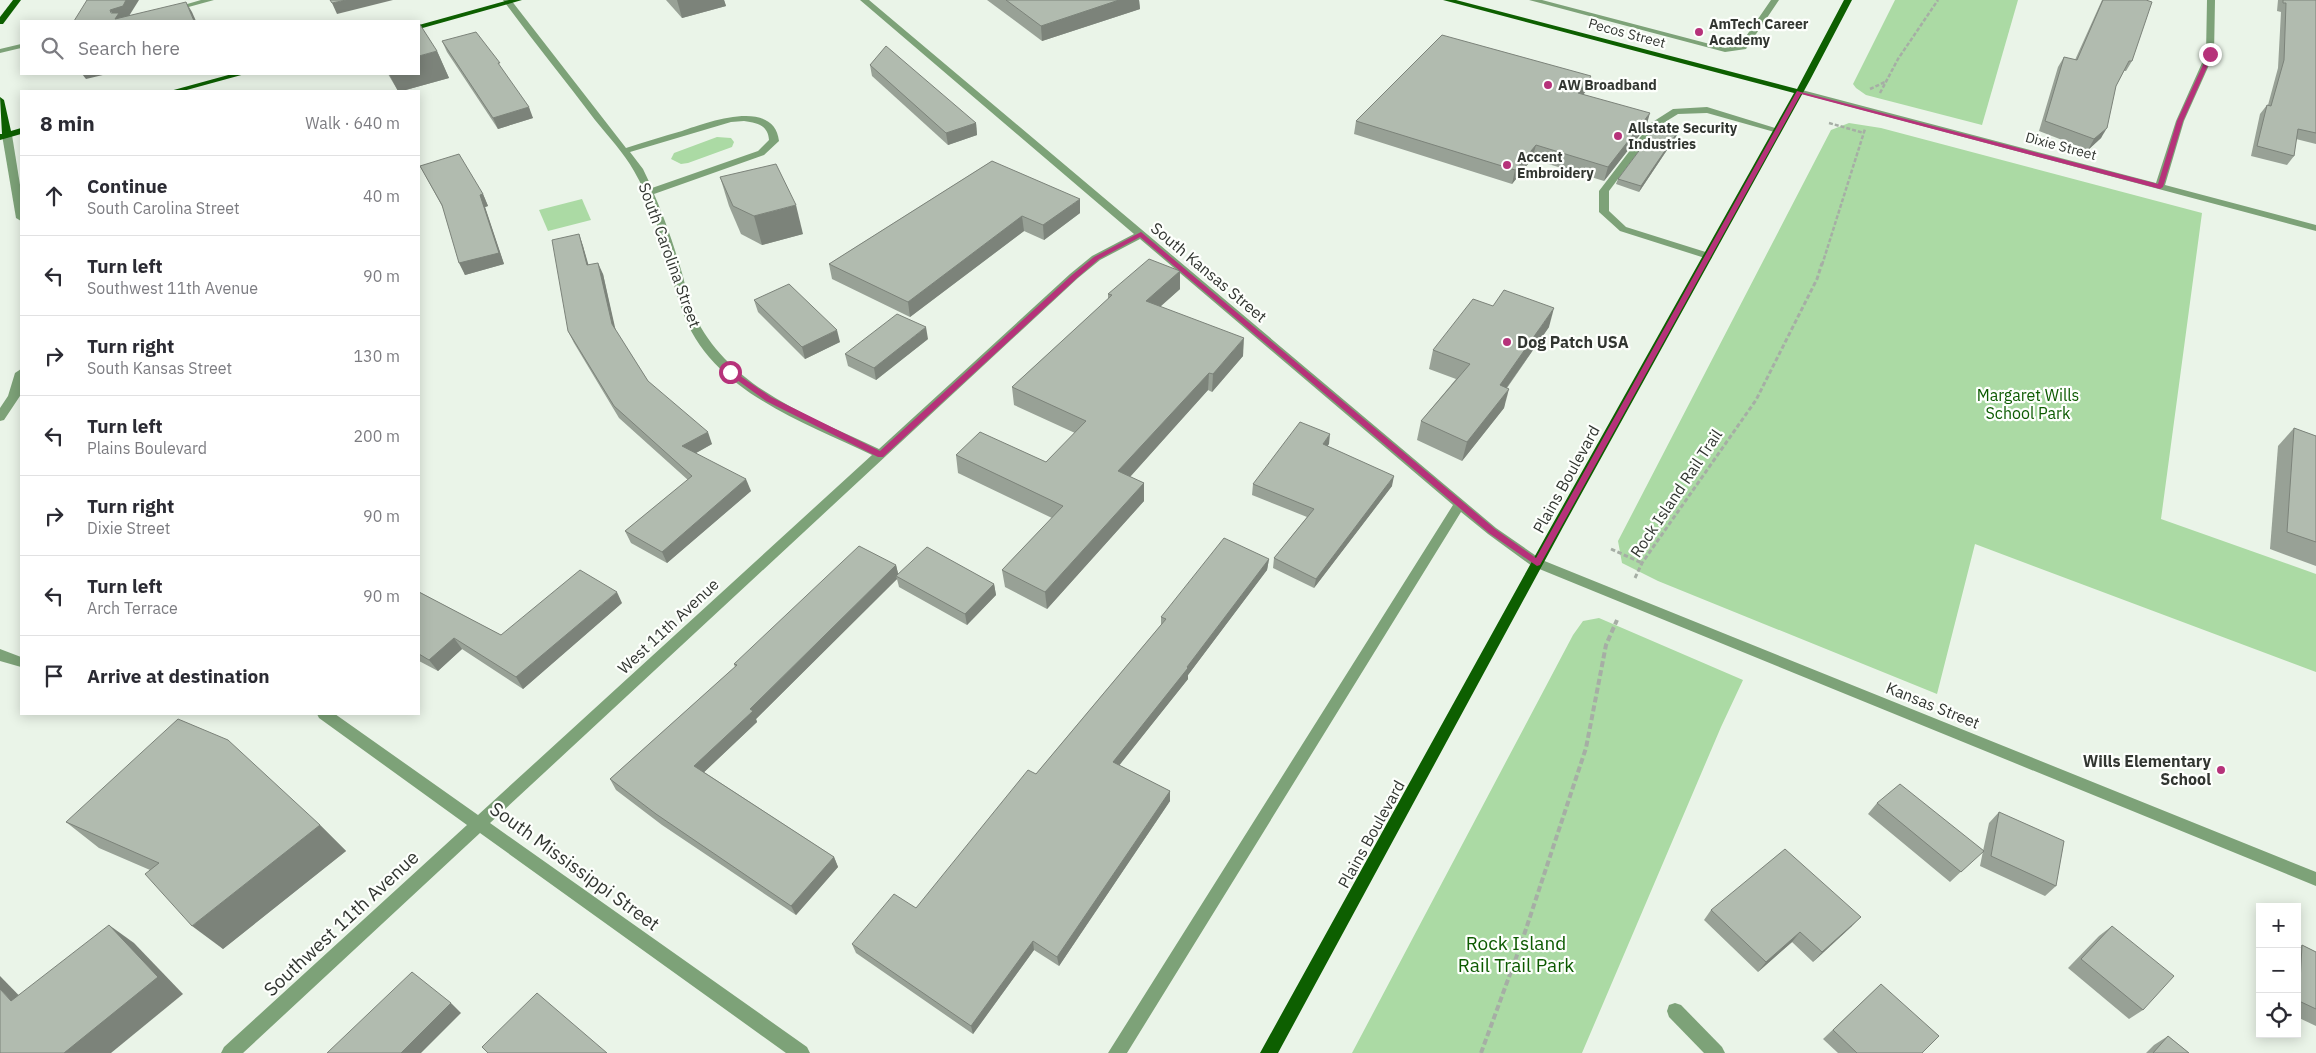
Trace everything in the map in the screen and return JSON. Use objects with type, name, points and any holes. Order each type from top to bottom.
[{"type":"main road","points":[[0,22],[17,0]]},
{"type":"main road","name":"Pecos Street","points":[[1448,0],[1799,92]]},
{"type":"main road","name":"Plains Boulevard","points":[[1269,1053],[1848,0]]},
{"type":"main road","points":[[420,27],[511,1]]},
{"type":"main road","points":[[178,90],[237,75]]},
{"type":"main road","points":[[0,100],[3,136],[20,131]]},
{"type":"street","points":[[166,11],[210,0]]},
{"type":"street","name":"South Kansas Street","points":[[864,0],[1492,531],[1537,563]]},
{"type":"street","points":[[1533,0],[1726,50],[1743,47],[1775,0]]},
{"type":"street","points":[[2160,187],[2180,121],[2210,54],[2211,0]]},
{"type":"street","name":"South Carolina Street","points":[[511,1],[638,169],[650,192],[664,230],[689,316],[704,344],[730,372],[769,399],[881,455]]},
{"type":"street","points":[[0,51],[20,46]]},
{"type":"street","name":"Dixie Street","points":[[1799,92],[2316,228]]},
{"type":"street","points":[[1708,256],[1623,229],[1604,212],[1604,191],[1654,125],[1676,111],[1707,110],[1778,130]]},
{"type":"street","points":[[625,151],[730,118],[748,118],[761,121],[771,127],[775,135],[774,141],[761,153],[650,192]]},
{"type":"street","points":[[3,136],[20,213]]},
{"type":"street","points":[[881,455],[1074,276],[1096,258],[1141,234]]},
{"type":"street","points":[[0,417],[14,396],[20,376]]},
{"type":"street","name":"West 11th Avenue","points":[[480,823],[881,455]]},
{"type":"street","points":[[1117,1053],[1460,504]]},
{"type":"street","name":"Kansas Street","points":[[1537,563],[2316,879]]},
{"type":"street","points":[[0,656],[20,662]]},
{"type":"street","name":"South Mississippi Street","points":[[325,715],[480,823],[801,1053]]},
{"type":"street","name":"Southwest 11th Avenue","points":[[230,1053],[480,823]]},
{"type":"street","points":[[1675,1011],[1716,1053]]},
{"type":"path","name":"Rock Island Rail Trail","points":[[1481,1053],[1520,947],[1586,748],[1606,644],[1642,563],[1756,400],[1817,279],[1871,111],[1898,59],[1938,0]]},
{"type":"path","points":[[1829,123],[1864,133]]},
{"type":"path","points":[[1611,549],[1642,563]]},
{"type":"green space","points":[[1895,0],[2018,0],[1982,125],[1866,95],[1853,84]]},
{"type":"green space","name":"Margaret Wills School Park","points":[[1849,123],[1881,128],[2202,213],[2161,519],[2316,574],[2316,672],[1975,544],[1937,694],[1658,581],[1622,563],[1618,541],[1831,130]]},
{"type":"green space","points":[[717,137],[731,138],[734,142],[732,147],[688,163],[681,164],[671,159],[674,153]]},
{"type":"green space","points":[[582,199],[591,220],[548,231],[539,210]]},
{"type":"green space","name":"Rock Island Rail Trail Park","points":[[1599,618],[1743,680],[1721,727],[1582,1053],[1352,1053],[1573,635],[1583,621]]},
{"type":"building","points":[[87,0],[126,0],[123,6],[110,10],[111,13],[119,13],[115,19],[186,2],[194,20],[75,20]]},
{"type":"building","points":[[330,0],[346,0],[332,3]]},
{"type":"building","points":[[1006,0],[1119,0],[1041,26]]},
{"type":"building","points":[[2103,0],[2146,0],[2152,2],[2132,61],[2129,61],[2116,86],[2107,128],[2094,139],[2045,121],[2064,57],[2077,60]]},
{"type":"building","points":[[2283,0],[2316,0],[2316,133],[2298,129],[2294,156],[2257,146],[2267,105],[2271,106],[2284,60],[2286,3],[2283,3]]},
{"type":"building","points":[[420,25],[437,51],[420,56]]},
{"type":"building","points":[[476,32],[500,63],[498,63],[529,107],[493,118],[442,41]]},
{"type":"building","points":[[1442,35],[1591,76],[1578,93],[1650,113],[1608,167],[1536,145],[1515,170],[1356,121]]},
{"type":"building","points":[[886,46],[976,123],[946,133],[870,65]]},
{"type":"building","points":[[1659,124],[1679,130],[1641,186],[1618,179]]},
{"type":"building","points":[[459,154],[483,194],[480,195],[499,253],[459,263],[442,205],[420,166]]},
{"type":"building","points":[[992,161],[1080,199],[1043,225],[1022,216],[908,302],[829,264]]},
{"type":"building","points":[[776,164],[796,205],[754,216],[733,206],[720,177]]},
{"type":"building","points":[[579,234],[587,265],[598,263],[612,324],[648,381],[708,432],[682,446],[746,479],[662,552],[625,531],[692,476],[614,406],[568,331],[552,240]]},
{"type":"building","points":[[1149,259],[1180,271],[1146,301],[1244,338],[1213,374],[1209,373],[1118,471],[1144,483],[1045,592],[1002,570],[1063,506],[956,455],[980,432],[1046,462],[1086,421],[1012,387],[1112,295],[1108,294]]},
{"type":"building","points":[[789,284],[837,330],[802,347],[754,300]]},
{"type":"building","points":[[1504,290],[1554,308],[1500,385],[1509,389],[1467,442],[1421,421],[1470,364],[1433,350],[1473,299],[1493,306]]},
{"type":"building","points":[[897,314],[926,327],[874,368],[845,354]]},
{"type":"building","points":[[1300,422],[1330,434],[1323,444],[1394,476],[1316,579],[1274,558],[1314,509],[1253,484]]},
{"type":"building","points":[[2294,428],[2316,436],[2316,542],[2287,532]]},
{"type":"building","points":[[1224,538],[1269,559],[1188,668],[1113,762],[1170,791],[1057,957],[1033,941],[971,1026],[852,944],[894,894],[916,908],[1028,770],[1036,774],[1166,619],[1161,617]]},
{"type":"building","points":[[859,546],[896,565],[750,709],[753,711],[694,766],[834,857],[791,906],[656,814],[610,779],[737,665],[734,664]]},
{"type":"building","points":[[927,547],[994,584],[965,614],[896,576]]},
{"type":"building","points":[[580,570],[617,592],[516,677],[454,638],[429,660],[420,655],[420,593],[501,635]]},
{"type":"building","points":[[178,719],[228,740],[320,825],[192,926],[145,874],[159,863],[66,822]]},
{"type":"building","points":[[1900,784],[1984,851],[1961,872],[1877,803]]},
{"type":"building","points":[[1999,812],[2064,841],[2056,886],[1991,856]]},
{"type":"building","points":[[1785,849],[1861,917],[1822,952],[1800,932],[1766,962],[1711,910]]},
{"type":"building","points":[[109,925],[158,977],[64,1053],[0,1053],[0,989],[11,1001]]},
{"type":"building","points":[[2112,926],[2174,976],[2143,1010],[2081,959]]},
{"type":"building","points":[[2302,945],[2316,952],[2316,1009],[2301,1002]]},
{"type":"building","points":[[412,972],[451,1003],[401,1053],[327,1053]]},
{"type":"building","points":[[1881,984],[1939,1036],[1922,1053],[1857,1053],[1833,1030]]},
{"type":"building","points":[[537,993],[607,1053],[488,1053],[482,1047]]},
{"type":"building","points":[[2168,1036],[2189,1053],[2153,1053]]},
{"type":"place","name":"AmTech Career Academy","points":[[1699,32]]},
{"type":"place","name":"AW Broadband","points":[[1548,85]]},
{"type":"place","name":"Allstate Security Industries","points":[[1618,136]]},
{"type":"place","name":"Accent Embroidery","points":[[1507,165]]},
{"type":"place","name":"Dog Patch USA","points":[[1507,342]]},
{"type":"place","name":"Wills Elementary School","points":[[2221,770]]},
{"type":"route","points":[[730,372],[769,399],[881,455],[1074,276],[1096,258],[1141,234],[1492,531],[1537,563],[1799,92],[2160,187],[2180,121],[2210,54]]}]
